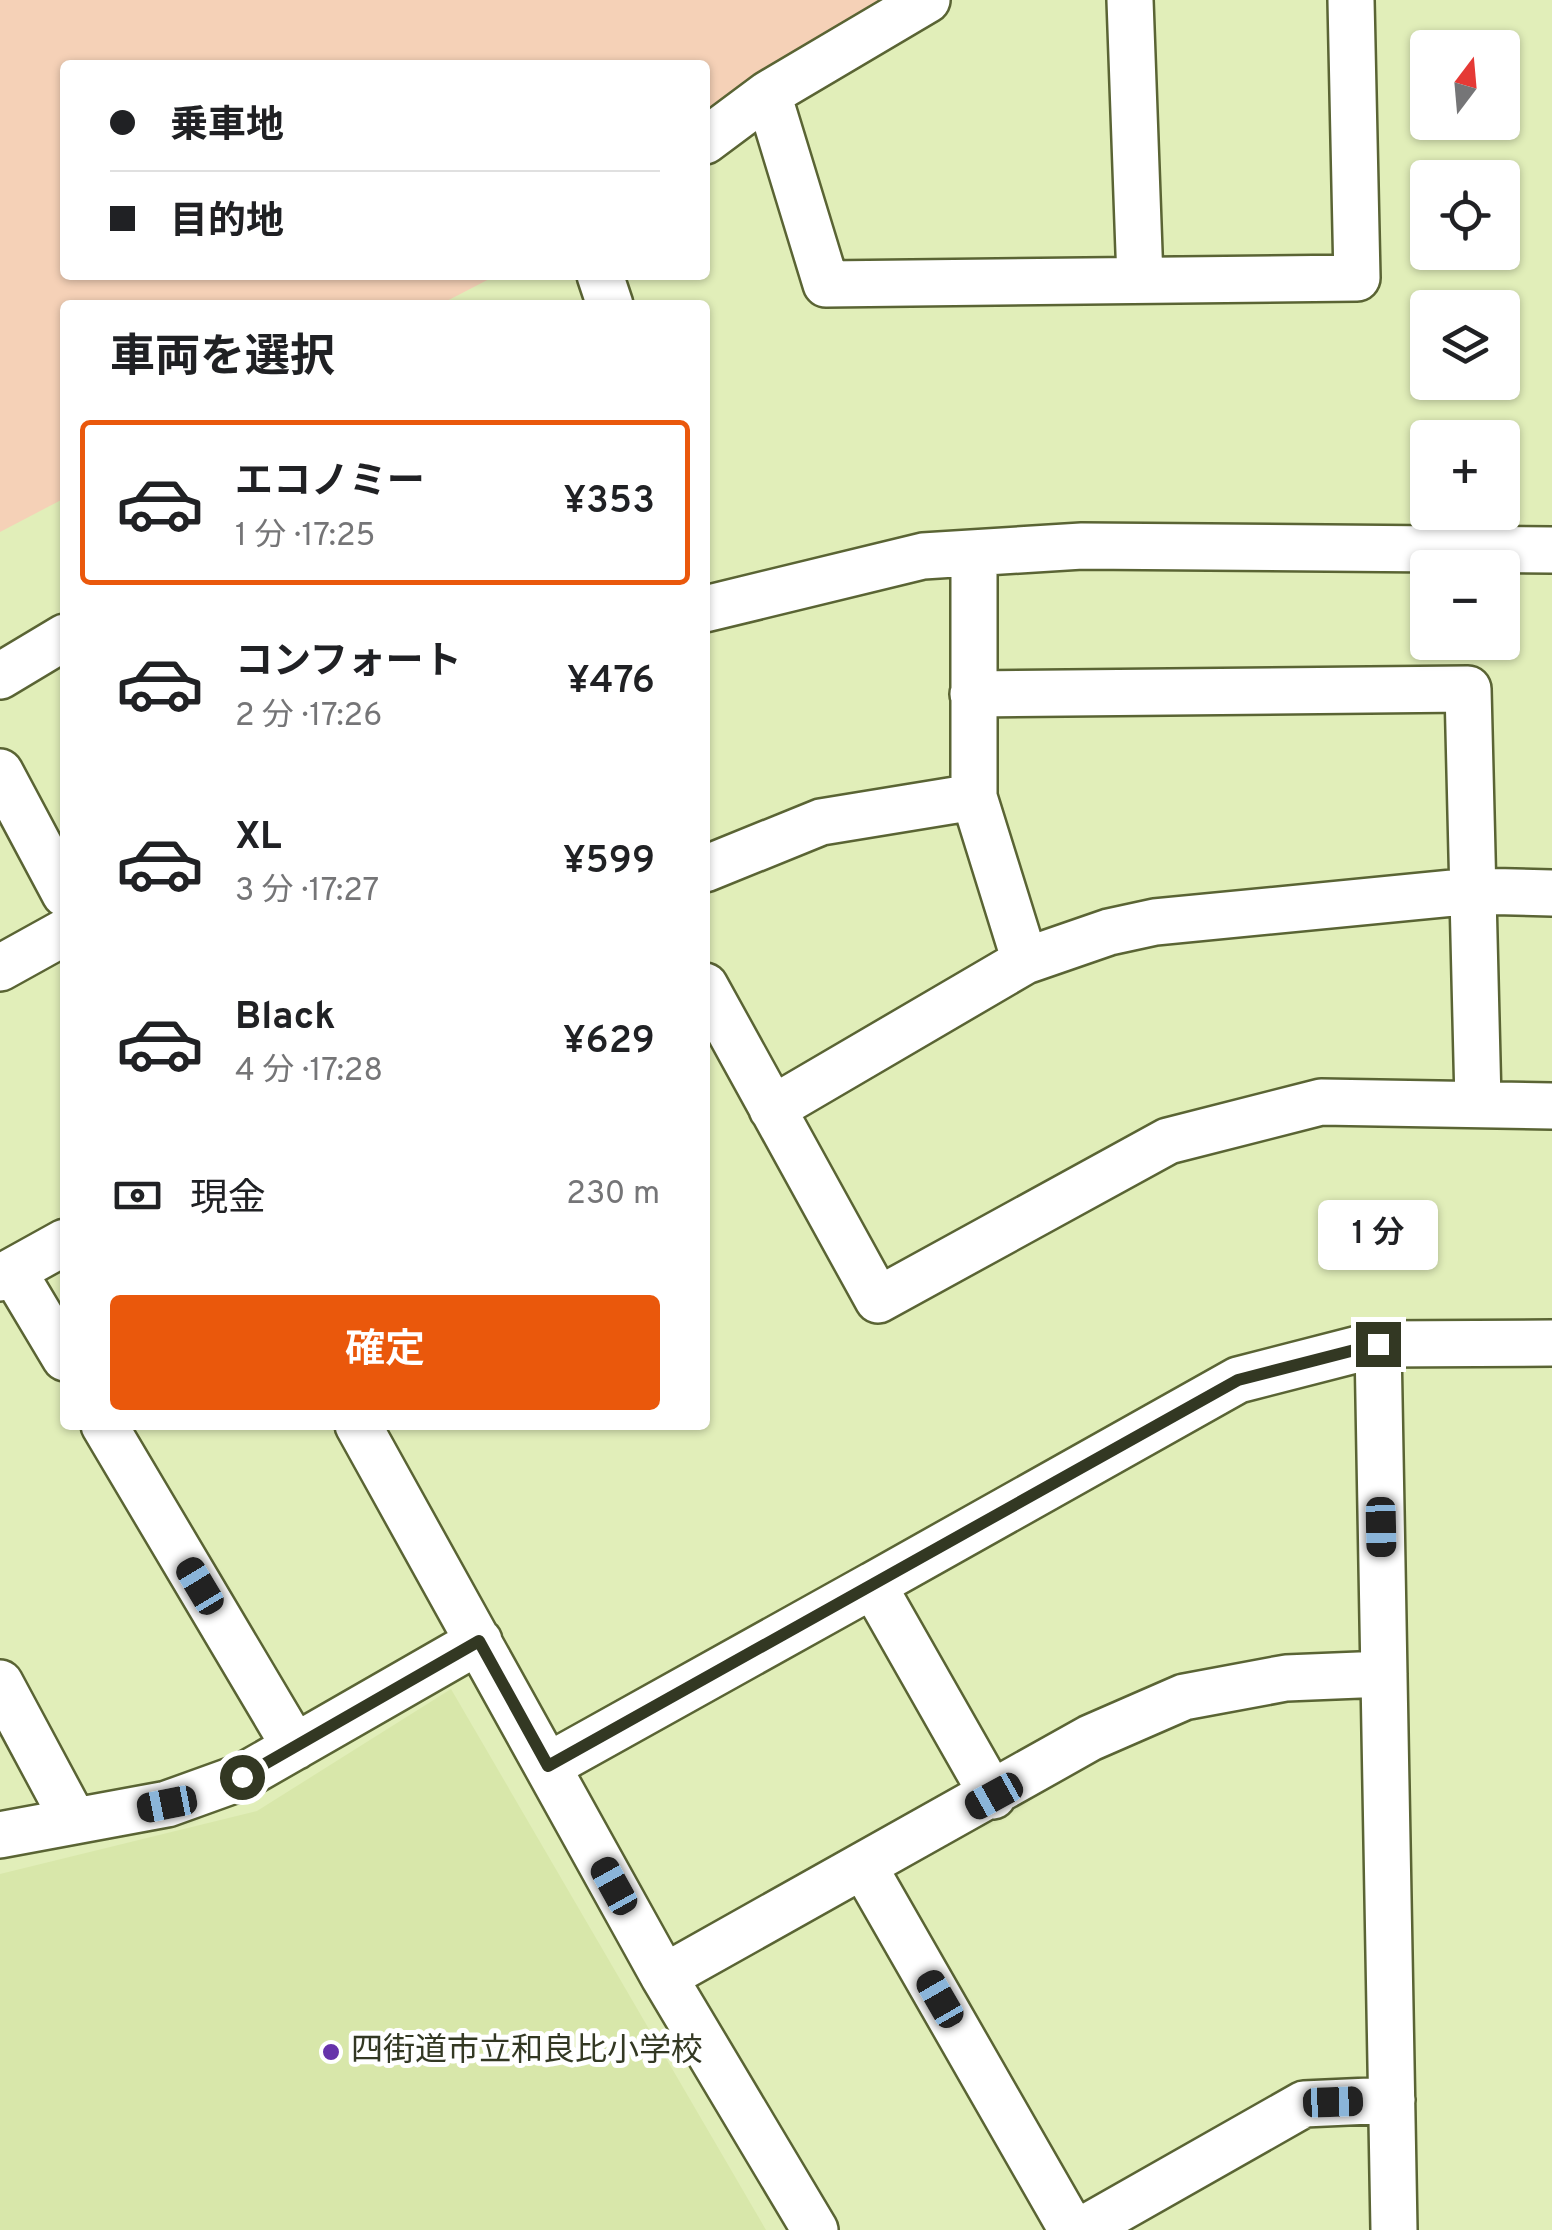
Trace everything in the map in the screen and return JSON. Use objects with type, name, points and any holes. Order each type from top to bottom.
[{"type":"street","points":[[710,137],[768,94],[927,0]]},
{"type":"street","points":[[1130,0],[1140,280]]},
{"type":"street","points":[[768,94],[826,284],[1357,278],[1351,0]]},
{"type":"street","points":[[710,607],[923,556],[1082,546],[1552,550]]},
{"type":"street","points":[[974,553],[974,797],[1025,962]]},
{"type":"street","points":[[0,676],[60,640]]},
{"type":"street","points":[[973,694],[1468,689],[1478,1102]]},
{"type":"street","points":[[0,772],[60,885]]},
{"type":"street","points":[[710,866],[821,822],[974,797]]},
{"type":"street","points":[[772,1108],[1025,962],[1108,932],[1155,922],[1473,892],[1552,893]]},
{"type":"street","points":[[0,968],[60,935]]},
{"type":"street","points":[[710,995],[878,1300],[1168,1141],[1321,1102],[1552,1106]]},
{"type":"street","points":[[60,1245],[6,1274],[60,1351]]},
{"type":"street","points":[[548,1766],[1238,1380],[1378,1344],[1552,1343]]},
{"type":"street","points":[[1378,1344],[1394,2230]]},
{"type":"street","points":[[107,1430],[295,1746]]},
{"type":"street","points":[[361,1430],[664,1976],[815,2230]]},
{"type":"street","points":[[873,1585],[994,1796]]},
{"type":"street","points":[[0,1835],[167,1804],[242,1777],[479,1641]]},
{"type":"street","points":[[664,1976],[994,1796],[1090,1738],[1184,1697],[1286,1678],[1384,1674]]},
{"type":"street","points":[[0,1684],[74,1821]]},
{"type":"street","points":[[864,1867],[1072,2230]]},
{"type":"street","points":[[1082,2230],[1304,2104],[1392,2100]]},
{"type":"shaded area","points":[[0,0],[927,0],[710,138],[710,60],[60,60],[60,280],[487,280],[449,300],[60,300],[60,501],[0,532]]},
{"type":"shaded area","name":"四街道市立和良比小学校","points":[[451,1689],[766,2230],[0,2230],[0,1874],[257,1811]]},
{"type":"place","name":"四街道市立和良比小学校","points":[[331,2052]]},
{"type":"route","points":[[242,1777],[479,1641],[548,1766],[1238,1380],[1378,1344]]}]
